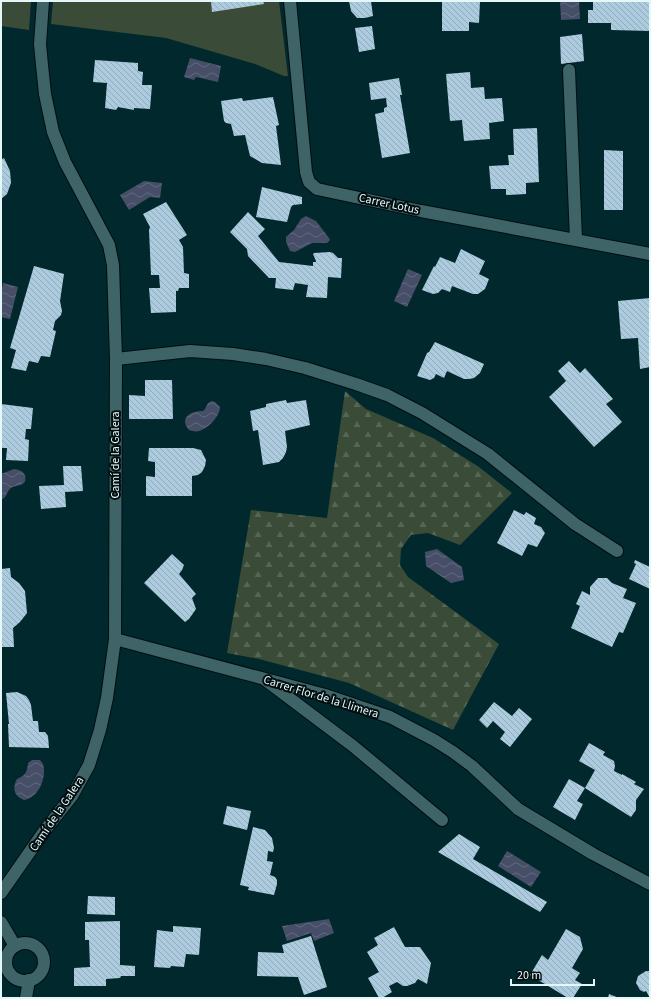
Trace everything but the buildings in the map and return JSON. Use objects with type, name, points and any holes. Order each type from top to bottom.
[{"type":"street","name":"Camí de la Galera","points":[[1,893],[45,830],[72,796],[89,765],[100,730],[107,698],[115,639],[116,359],[112,256],[109,245],[102,231],[65,162],[53,132],[44,94],[41,58],[40,44],[43,1]]},
{"type":"street","name":"Carrer Lotus","points":[[290,1],[306,172],[309,182],[316,189],[421,211],[650,254]]},
{"type":"street","points":[[569,70],[576,240]]},
{"type":"street","points":[[116,359],[190,351],[233,354],[266,359],[305,368],[387,395],[422,413],[488,454],[575,524],[617,551]]},
{"type":"street","name":"Carrer Flor de la Llimera","points":[[115,639],[324,695],[390,717],[453,752],[472,766],[518,809],[593,854],[650,884]]},
{"type":"street","points":[[264,679],[353,746],[442,820]]},
{"type":"street","points":[[1,922],[15,946]]},
{"type":"street","points":[[27,943],[37,948],[43,958],[42,969],[39,974],[29,980],[18,980],[12,976],[9,972],[6,960],[11,949],[15,946],[27,943]]},
{"type":"street","points":[[26,998],[29,980]]},
{"type":"green space","points":[[1,1],[31,1],[29,30],[1,26]]},
{"type":"green space","points":[[53,1],[279,1],[288,76],[284,76],[255,64],[166,38],[51,24]]},
{"type":"green space","points":[[345,391],[366,409],[433,438],[479,467],[512,493],[460,545],[428,533],[411,535],[401,549],[400,565],[408,577],[499,644],[453,730],[349,683],[259,659],[227,653],[251,510],[327,518]]},
{"type":"water","points":[[560,1],[579,1],[580,19],[561,20]]},
{"type":"water","points":[[190,58],[221,66],[218,82],[196,77],[194,80],[184,77]]},
{"type":"water","points":[[144,181],[162,183],[160,198],[150,197],[129,210],[120,195]]},
{"type":"water","points":[[306,216],[316,221],[330,240],[327,243],[312,243],[295,252],[290,251],[286,242],[286,237],[294,230],[301,219]]},
{"type":"water","points":[[408,269],[422,275],[407,307],[394,301]]},
{"type":"water","points":[[3,283],[18,287],[10,319],[1,317],[1,293]]},
{"type":"water","points":[[212,401],[220,407],[213,422],[206,428],[199,431],[189,430],[185,422],[187,416],[194,412],[203,411],[208,403]]},
{"type":"water","points":[[14,469],[25,474],[25,482],[21,485],[10,488],[5,497],[1,500],[1,474]]},
{"type":"water","points":[[437,549],[462,567],[464,580],[451,583],[426,566],[425,552]]},
{"type":"water","points":[[32,760],[40,760],[43,764],[43,781],[38,791],[34,795],[24,800],[16,794],[14,789],[17,779],[26,773],[28,763]]},
{"type":"water","points":[[507,851],[541,872],[531,887],[498,866]]},
{"type":"water","points":[[329,919],[334,933],[314,941],[311,933],[287,941],[282,926]]}]
